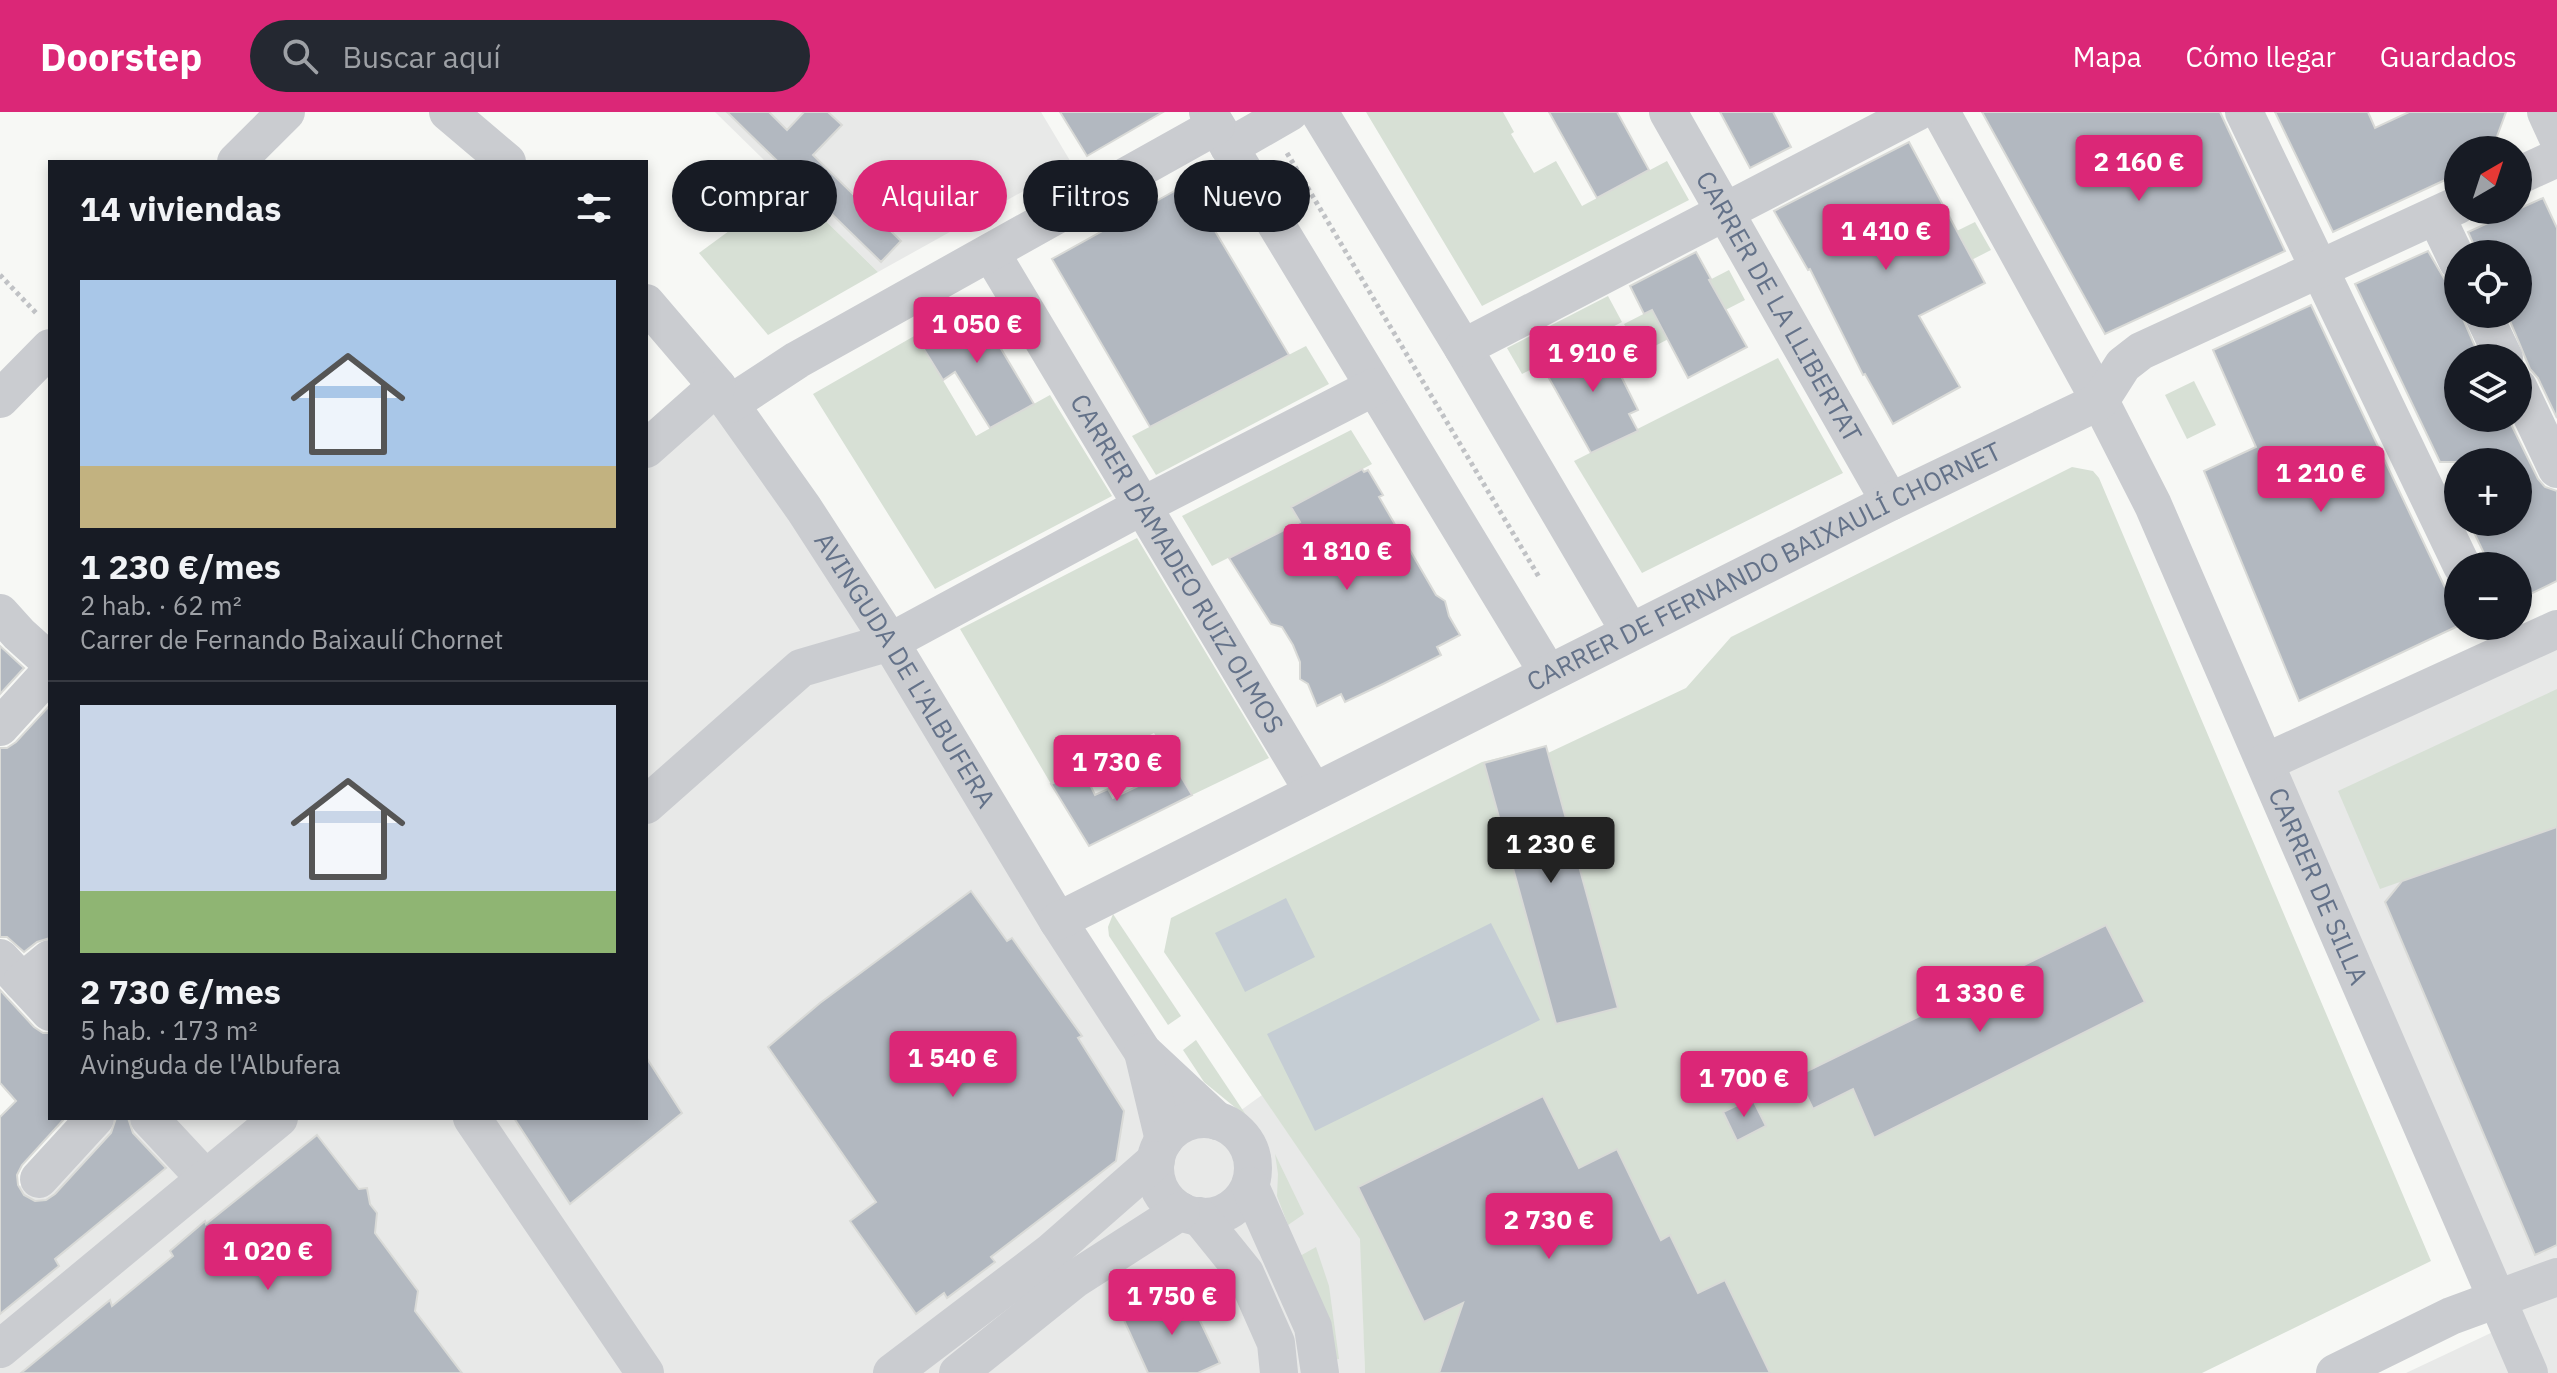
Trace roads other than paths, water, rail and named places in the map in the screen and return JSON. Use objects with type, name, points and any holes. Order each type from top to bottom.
[{"type":"street","points":[[238,160],[286,112]]},
{"type":"street","points":[[448,112],[505,160]]},
{"type":"street","points":[[648,448],[723,395],[797,360],[1226,124],[1265,112]]},
{"type":"street","points":[[1319,112],[1463,348],[1630,632]]},
{"type":"street","name":"CARRER DE LA LLIBERTAT","points":[[1668,112],[1890,502]]},
{"type":"street","points":[[1463,348],[1917,112]]},
{"type":"street","name":"CARRER DE SILLA","points":[[1941,112],[2100,401],[2153,505],[2529,1373]]},
{"type":"street","points":[[2244,112],[2455,552]]},
{"type":"street","points":[[2546,112],[2557,136]]},
{"type":"street","points":[[1226,124],[1286,129]]},
{"type":"street","points":[[1226,124],[1374,387],[1548,673]]},
{"type":"street","points":[[2532,170],[2557,158]]},
{"type":"street","points":[[2100,401],[2123,365],[2141,351],[2444,211]]},
{"type":"street","name":"CARRER D'AMADEO RUIZ OLMOS","points":[[991,253],[1313,791]]},
{"type":"street","name":"AVINGUDA DE L'ALBUFERA","points":[[648,305],[723,395],[804,509],[890,642],[1058,921],[1143,1052],[1217,1121]]},
{"type":"street","points":[[0,399],[45,332]]},
{"type":"street","points":[[648,803],[801,668],[890,642],[1142,506],[1374,387]]},
{"type":"street","name":"CARRER DE FERNANDO BAIXAULÍ CHORNET","points":[[1058,921],[1890,502],[2100,401]]},
{"type":"street","points":[[2532,416],[2557,469]]},
{"type":"street","points":[[0,613],[48,660]]},
{"type":"street","points":[[2532,634],[2557,629]]},
{"type":"street","points":[[2266,762],[2498,640]]},
{"type":"street","points":[[0,727],[48,674]]},
{"type":"street","points":[[16,967],[48,1009]]},
{"type":"street","name":"AVINGUDA DE L'ALBUFERA","points":[[1143,1052],[1160,1150]]},
{"type":"street","points":[[892,1373],[1050,1253],[1160,1150],[1174,1129],[1202,1119],[1217,1121],[1232,1127],[1244,1139],[1251,1154],[1253,1170],[1250,1186],[1242,1200],[1230,1210],[1215,1216],[1190,1214],[1075,1279],[958,1373]]},
{"type":"street","points":[[39,1179],[93,1120]]},
{"type":"street","points":[[151,1120],[205,1178]]},
{"type":"street","points":[[0,1349],[277,1120]]},
{"type":"street","points":[[473,1120],[645,1373]]},
{"type":"street","points":[[1160,1150],[1156,1175],[1161,1189],[1169,1201],[1190,1214],[1245,1273],[1276,1343],[1279,1373]]},
{"type":"street","points":[[1250,1186],[1313,1327],[1320,1373]]},
{"type":"street","points":[[2335,1373],[2451,1316],[2557,1277]]}]
